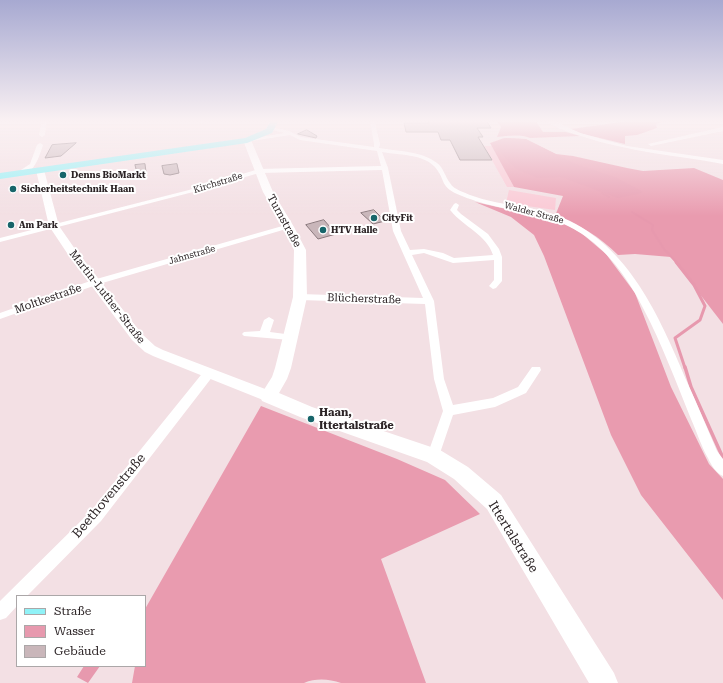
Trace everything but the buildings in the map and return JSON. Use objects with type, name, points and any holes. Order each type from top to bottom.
[{"type":"main road","points":[[0,176],[20,173],[37,166],[148,152]]},
{"type":"main road","name":"Turnstraße","points":[[253,152],[259,172],[268,192],[289,227],[300,250],[300,297],[279,379],[268,396]]},
{"type":"main road","name":"Ittertalstraße","points":[[268,396],[433,456],[461,473],[494,502],[604,683]]},
{"type":"street","points":[[37,166],[39,152]]},
{"type":"street","points":[[378,152],[385,168],[395,225],[429,301],[438,379],[449,411],[433,456]]},
{"type":"street","name":"Walder Straße","points":[[405,152],[426,159],[436,166],[448,187],[473,198],[562,220],[590,236],[604,248],[636,288],[654,318],[712,454],[723,470]]},
{"type":"street","points":[[648,152],[723,162]]},
{"type":"street","name":"Martin-Luther-Straße","points":[[37,166],[54,226],[137,337],[150,349],[268,396]]},
{"type":"street","name":"Kirchstraße","points":[[0,240],[259,172],[385,168]]},
{"type":"street","points":[[456,205],[453,210],[457,216],[470,223],[474,229],[486,235],[497,251],[498,281],[493,286]]},
{"type":"street","name":"Jahnstraße","points":[[96,282],[289,227]]},
{"type":"street","points":[[407,253],[424,251],[440,255],[453,261],[498,257]]},
{"type":"street","name":"Moltkestraße","points":[[0,316],[96,282]]},
{"type":"street","name":"Blücherstraße","points":[[300,297],[429,301]]},
{"type":"street","points":[[264,335],[269,320]]},
{"type":"street","points":[[247,334],[290,337]]},
{"type":"street","points":[[449,411],[495,402],[522,390],[536,370]]},
{"type":"street","name":"Beethovenstraße","points":[[17,595],[96,516],[209,373]]},
{"type":"street","name":"Beethovenstraße","points":[[0,612],[16,596]]},
{"type":"shaded area","points":[[487,152],[495,152],[514,187],[507,187]]},
{"type":"shaded area","points":[[495,152],[552,152],[556,154],[573,156],[643,171],[694,168],[723,180],[723,324],[671,257],[635,254],[618,255],[604,242],[589,232],[555,216],[563,196],[514,187]]},
{"type":"shaded area","points":[[509,190],[556,198],[555,210],[506,203]]},
{"type":"shaded area","points":[[475,202],[559,221],[580,232],[606,254],[635,293],[671,387],[709,464],[723,479],[723,600],[641,495],[611,435],[544,256],[534,235],[511,217]]},
{"type":"shaded area","points":[[261,406],[397,459],[445,480],[480,514],[381,559],[426,683],[341,683],[313,680],[304,683],[132,683],[135,667],[146,667],[146,607]]},
{"type":"water","points":[[500,152],[551,152],[576,164],[615,177],[643,192],[618,198],[561,177],[538,178],[516,169]]},
{"type":"water","points":[[83,667],[99,667],[88,683],[77,677]]},
{"type":"waterway","points":[[602,193],[609,197]]},
{"type":"waterway","points":[[632,212],[653,225],[652,230],[664,249],[677,263]]},
{"type":"waterway","points":[[676,262],[694,285],[705,306],[700,320],[675,338],[685,368]]},
{"type":"waterway","points":[[685,367],[691,387],[723,458]]},
{"type":"place","name":"Denns BioMarkt","points":[[63,175]]},
{"type":"place","name":"Sicherheitstechnik Haan","points":[[13,189]]},
{"type":"place","name":"CityFit","points":[[374,218]]},
{"type":"place","name":"Am Park","points":[[11,225]]},
{"type":"place","name":"HTV Halle","points":[[323,230]]},
{"type":"place","name":"Haan, Ittertalstraße","points":[[311,419]]}]
